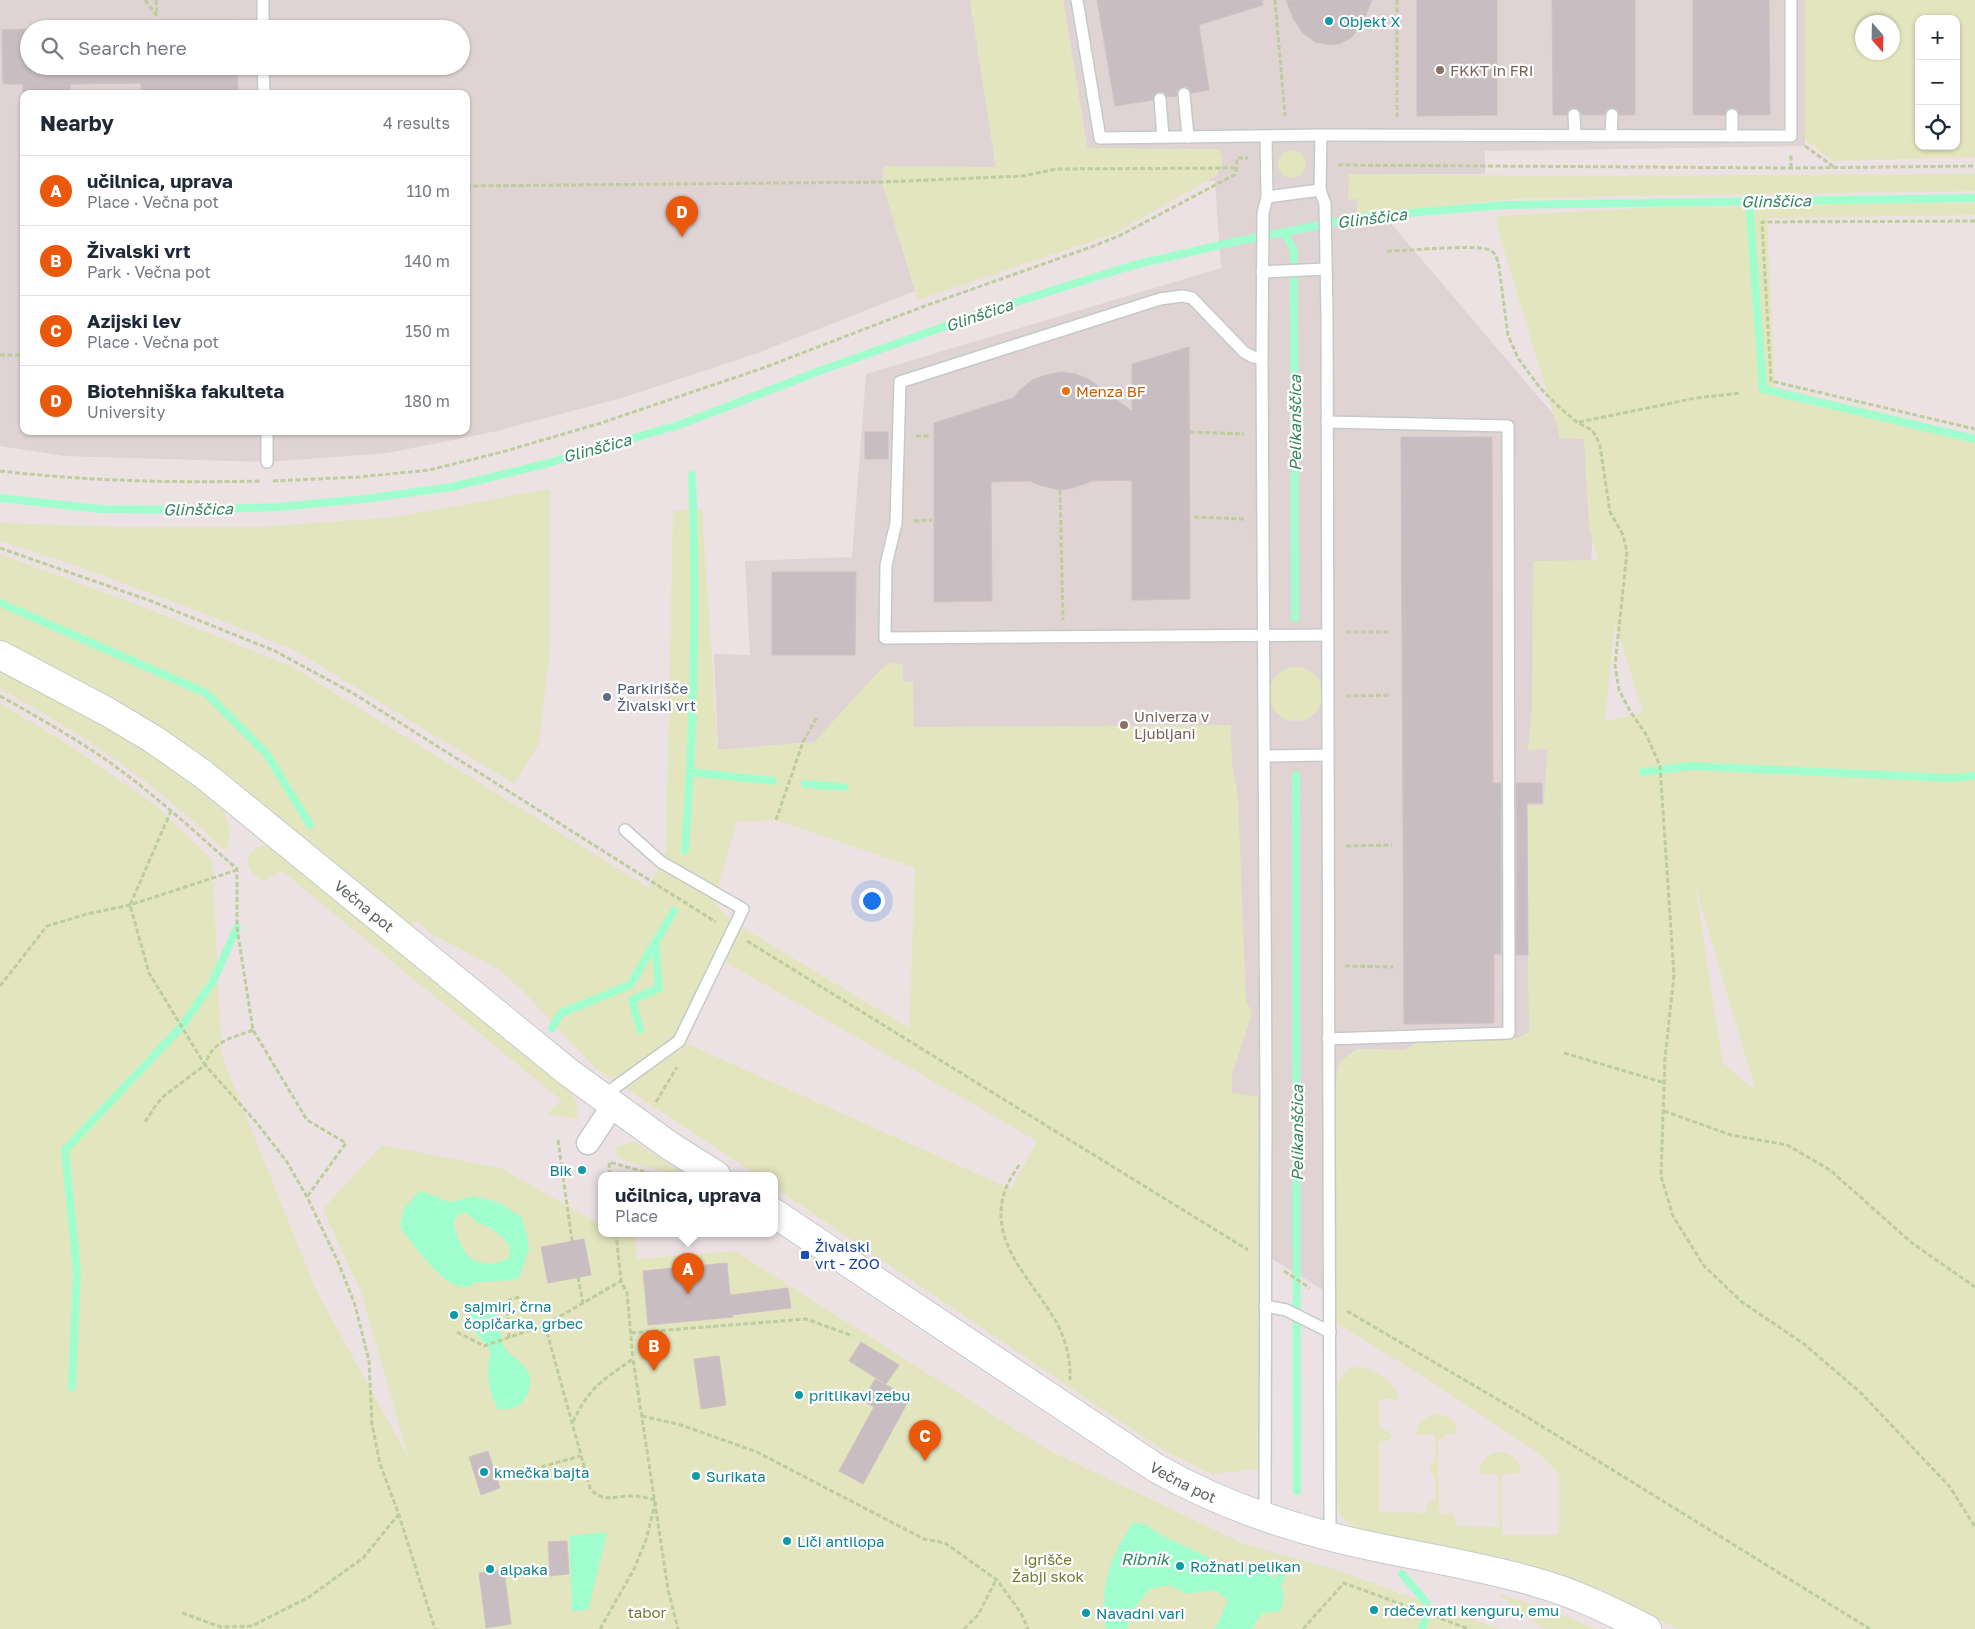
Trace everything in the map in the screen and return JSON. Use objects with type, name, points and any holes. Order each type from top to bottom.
[{"type":"main road","name":"Večna pot","points":[[0,655],[106,711],[153,739],[203,774],[568,1072],[670,1146],[711,1172]]},
{"type":"main road","name":"Večna pot","points":[[778,1216],[1156,1468],[1191,1488],[1265,1518],[1330,1537],[1482,1568],[1528,1580],[1584,1599],[1618,1623],[1647,1629]]},
{"type":"street","points":[[588,1143],[607,1101]]},
{"type":"lane","points":[[263,0],[263,20]]},
{"type":"lane","points":[[1077,0],[1100,138],[1321,135],[1791,136],[1791,0]]},
{"type":"lane","points":[[263,75],[264,90]]},
{"type":"lane","points":[[1184,94],[1188,137]]},
{"type":"lane","points":[[1160,98],[1163,137]]},
{"type":"lane","points":[[1574,115],[1575,135]]},
{"type":"lane","points":[[1611,135],[1612,115]]},
{"type":"lane","points":[[1732,115],[1732,136]]},
{"type":"lane","points":[[1321,135],[1320,190],[1325,204],[1327,316],[1326,635],[1328,697],[1329,1300],[1326,1330],[1330,1537]]},
{"type":"lane","points":[[1265,1518],[1265,756],[1262,272],[1263,213],[1267,197],[1266,136]]},
{"type":"lane","points":[[1267,197],[1320,190]]},
{"type":"lane","points":[[1262,272],[1326,269]]},
{"type":"lane","points":[[1262,358],[1253,357],[1244,352],[1192,298],[1182,296],[1160,299],[900,382],[896,523],[886,565],[885,638],[1326,635]]},
{"type":"lane","points":[[1327,422],[1508,426],[1508,1033],[1328,1039]]},
{"type":"lane","points":[[267,435],[267,462]]},
{"type":"lane","points":[[1265,756],[1327,755]]},
{"type":"lane","points":[[607,1101],[679,1041],[743,909],[661,862],[625,830]]},
{"type":"lane","points":[[1265,1306],[1286,1310],[1326,1330]]},
{"type":"path","points":[[146,0],[157,16],[156,0]]},
{"type":"path","points":[[1274,0],[1286,136]]},
{"type":"path","points":[[1397,0],[1397,136]]},
{"type":"path","points":[[1798,142],[1812,150],[1834,168]]},
{"type":"path","points":[[0,471],[89,480],[182,483],[359,478],[428,470],[502,452],[628,414],[763,368],[922,307],[1091,247],[1119,236],[1236,174],[1237,158],[1266,158]]},
{"type":"path","points":[[1790,168],[1791,162]]},
{"type":"path","points":[[1321,167],[1834,168],[1975,166]]},
{"type":"path","points":[[470,186],[882,182],[1023,176],[1056,169],[1236,168]]},
{"type":"path","points":[[1975,221],[1762,222],[1771,381],[1975,429]]},
{"type":"path","points":[[1387,251],[1476,248],[1490,250],[1497,257],[1508,335],[1518,358],[1540,388],[1578,423],[1592,430],[1600,446],[1610,512],[1623,535],[1627,552],[1615,665],[1619,690],[1630,711],[1647,736],[1660,766],[1674,975],[1665,1058],[1661,1176],[1673,1216],[1704,1266],[1742,1302],[1804,1344],[1860,1392],[1950,1487],[1975,1527]]},
{"type":"path","points":[[0,355],[20,355]]},
{"type":"path","points":[[1578,423],[1696,398],[1741,393]]},
{"type":"path","points":[[1190,432],[1263,434]]},
{"type":"path","points":[[1060,490],[1063,638]]},
{"type":"path","points":[[1194,517],[1263,520]]},
{"type":"path","points":[[0,548],[151,601],[275,651],[313,670],[356,695],[732,932],[1329,1300],[1514,1409],[1870,1629]]},
{"type":"path","points":[[1326,635],[1336,632],[1390,632]]},
{"type":"path","points":[[0,696],[46,722],[106,760],[171,811],[237,869],[236,928],[253,1030],[307,1120],[346,1143],[307,1198]]},
{"type":"path","points":[[1328,697],[1390,696]]},
{"type":"path","points":[[776,820],[803,742],[817,717]]},
{"type":"path","points":[[171,811],[130,905],[149,973],[205,1065],[256,1122],[282,1155],[307,1198],[339,1264],[355,1305],[369,1361],[372,1424],[380,1464],[399,1515],[436,1629]]},
{"type":"path","points":[[1328,846],[1392,845]]},
{"type":"path","points":[[0,986],[48,926],[87,914],[130,905],[237,869]]},
{"type":"path","points":[[1327,966],[1393,967]]},
{"type":"path","points":[[145,1122],[156,1105],[166,1095],[205,1065],[208,1055],[216,1044],[253,1030]]},
{"type":"path","points":[[1564,1053],[1665,1083]]},
{"type":"path","points":[[1664,1111],[1731,1135],[1787,1145],[1796,1150],[1830,1170],[1912,1243],[1975,1287]]},
{"type":"path","points":[[558,1140],[572,1242]]},
{"type":"path","points":[[610,1172],[609,1162],[645,1172]]},
{"type":"path","points":[[1019,1165],[1006,1188],[1002,1203],[1004,1236],[1012,1257],[1055,1320],[1063,1339],[1071,1362],[1067,1408]]},
{"type":"path","points":[[616,1237],[621,1281],[628,1293],[634,1359],[668,1589],[678,1629]]},
{"type":"path","points":[[578,1277],[583,1303]]},
{"type":"path","points":[[457,1332],[484,1346],[507,1339],[544,1325],[621,1281]]},
{"type":"path","points":[[507,1339],[507,1301],[522,1296]]},
{"type":"path","points":[[631,1333],[806,1318],[853,1336]]},
{"type":"path","points":[[544,1325],[590,1488],[595,1495],[605,1498],[638,1496],[656,1500]]},
{"type":"path","points":[[573,1423],[582,1402],[598,1383],[634,1359]]},
{"type":"path","points":[[642,1416],[681,1425],[756,1452],[924,1539],[945,1544],[997,1580],[1021,1613],[1028,1629]]},
{"type":"path","points":[[506,1478],[580,1456]]},
{"type":"path","points":[[600,1629],[634,1569],[646,1540],[656,1500]]},
{"type":"path","points":[[182,1613],[221,1627],[252,1626],[310,1597],[363,1558],[399,1515]]},
{"type":"path","points":[[964,1629],[978,1615],[997,1580]]},
{"type":"path","points":[[1304,1629],[1344,1583],[1468,1629]]},
{"type":"shaded area","points":[[0,0],[970,0],[996,167],[882,182],[915,291],[755,354],[625,397],[497,431],[388,453],[267,462],[64,456],[0,446]]},
{"type":"shaded area","name":"Univerza v Ljubljani","points":[[1063,0],[1805,0],[1805,146],[1485,151],[1485,174],[1349,174],[1553,414],[1591,429],[1593,530],[1591,562],[1532,710],[1528,749],[1548,748],[1544,805],[1527,806],[1529,1032],[1519,1038],[1433,1033],[1405,1050],[1357,1049],[1334,1085],[1336,1298],[1258,1250],[1105,1106],[976,855],[839,740],[718,750],[714,654],[750,655],[745,561],[852,557],[866,374],[1221,268],[1215,181],[1093,184]]},
{"type":"green space","points":[[970,0],[1063,0],[1087,148],[1219,149],[1223,162],[1216,176],[1111,235],[918,300],[882,182],[884,166],[996,167]]},
{"type":"green space","points":[[1805,0],[1975,0],[1975,157],[1833,161],[1805,140]]},
{"type":"green space","points":[[1292,150],[1302,154],[1306,164],[1302,174],[1292,178],[1282,174],[1278,164],[1282,154]]},
{"type":"green space","points":[[1349,174],[1593,176],[1975,174],[1975,191],[1512,199],[1357,215],[1357,199],[1348,200]]},
{"type":"green space","points":[[1858,203],[1975,203],[1975,215],[1767,218],[1775,387],[1975,435],[1975,1629],[1678,1629],[1611,1597],[1533,1566],[1361,1530],[1351,1525],[1342,1517],[1337,1505],[1337,1384],[1345,1372],[1355,1367],[1361,1367],[1373,1371],[1390,1382],[1395,1388],[1398,1399],[1379,1399],[1379,1429],[1388,1431],[1392,1436],[1388,1441],[1379,1442],[1379,1512],[1429,1513],[1426,1505],[1430,1501],[1435,1501],[1435,1475],[1430,1472],[1430,1464],[1435,1462],[1435,1435],[1416,1435],[1418,1426],[1423,1420],[1437,1414],[1444,1415],[1450,1419],[1455,1425],[1457,1434],[1446,1434],[1444,1438],[1438,1440],[1439,1516],[1443,1513],[1453,1514],[1456,1520],[1455,1526],[1499,1527],[1498,1474],[1479,1474],[1486,1458],[1500,1452],[1507,1453],[1518,1464],[1521,1473],[1502,1474],[1502,1535],[1559,1535],[1559,1474],[1538,1453],[1419,1374],[1336,1323],[1334,1085],[1340,1061],[1357,1049],[1405,1050],[1433,1033],[1519,1038],[1529,1032],[1527,806],[1544,805],[1548,749],[1528,750],[1532,710],[1533,561],[1598,560],[1589,528],[1584,439],[1559,438],[1558,429],[1497,226],[1497,216],[1680,206],[1763,208]],"holes":[[[1615,622],[1643,713],[1605,721]],[[1695,886],[1756,1091],[1723,1063]]]},
{"type":"green space","points":[[550,489],[550,650],[539,744],[514,784],[296,651],[198,611],[77,566],[0,541],[0,523],[120,527],[259,527],[395,517]]},
{"type":"green space","points":[[702,509],[718,750],[814,742],[880,670],[890,663],[903,664],[903,682],[913,682],[914,727],[1231,725],[1232,763],[1238,797],[1246,1000],[1252,1013],[1232,1075],[1232,1093],[1258,1097],[1259,1469],[1212,1474],[1160,1448],[778,1190],[778,1172],[752,1172],[595,1068],[523,991],[500,970],[432,934],[416,920],[411,929],[0,642],[0,554],[133,603],[291,666],[649,888],[666,850],[673,511]],"holes":[[[776,820],[915,868],[909,1028],[730,920],[714,901],[737,822]],[[715,956],[1037,1141],[1011,1189],[674,1038]]]},
{"type":"green space","points":[[1291,667],[1301,667],[1311,671],[1319,679],[1323,694],[1319,709],[1311,717],[1301,721],[1291,721],[1281,717],[1273,709],[1269,699],[1269,689],[1273,679],[1281,671]]},
{"type":"green space","points":[[0,669],[69,704],[162,759],[218,802],[225,814],[228,826],[229,838],[226,851],[178,808],[115,759],[46,714],[0,689]]},
{"type":"green space","points":[[0,703],[69,745],[155,805],[212,860],[222,1056],[316,1290],[409,1459],[361,1292],[323,1209],[382,1145],[503,1169],[598,1224],[598,1237],[635,1237],[637,1259],[735,1251],[1048,1450],[1244,1544],[1331,1568],[1499,1629],[0,1629]]},
{"type":"green space","points":[[265,845],[276,850],[517,1049],[568,1088],[577,1103],[577,1119],[546,1114],[562,1101],[282,871],[263,881],[255,875],[251,871],[248,858],[256,848]]},
{"type":"green space","points":[[634,1141],[680,1172],[668,1172],[626,1161],[617,1156],[616,1147]]},
{"type":"green space","points":[[1497,1593],[1542,1607],[1596,1629],[1544,1629]]},
{"type":"water","points":[[420,1191],[450,1202],[474,1196],[500,1203],[521,1217],[527,1234],[529,1249],[519,1278],[505,1281],[479,1282],[466,1287],[449,1282],[421,1254],[400,1227],[404,1208]],"holes":[[[465,1212],[478,1223],[493,1229],[505,1240],[510,1248],[509,1258],[504,1261],[486,1263],[469,1257],[460,1242],[453,1222],[458,1215]]]},
{"type":"water","points":[[485,1305],[491,1308],[498,1317],[505,1348],[525,1367],[529,1375],[529,1392],[523,1402],[511,1409],[498,1409],[488,1381],[491,1352],[472,1327],[470,1315],[476,1309]]},
{"type":"water","name":"Ribnik","points":[[1134,1522],[1146,1525],[1165,1537],[1219,1562],[1268,1574],[1279,1581],[1284,1595],[1281,1611],[1262,1613],[1252,1629],[1212,1629],[1216,1627],[1228,1600],[1215,1590],[1187,1594],[1169,1585],[1150,1589],[1128,1615],[1128,1629],[1106,1629],[1104,1601],[1108,1573],[1119,1546]]},
{"type":"water","points":[[607,1532],[588,1610],[572,1611],[569,1536]]},
{"type":"building","points":[[1097,0],[1262,0],[1263,5],[1199,25],[1209,90],[1191,93],[1188,87],[1183,87],[1177,90],[1177,96],[1167,97],[1164,92],[1159,92],[1154,95],[1153,100],[1115,106]]},
{"type":"building","name":"Objekt X","points":[[1286,0],[1372,0],[1362,24],[1352,37],[1339,44],[1330,45],[1315,42],[1302,32],[1293,18]]},
{"type":"building","points":[[1417,0],[1497,0],[1497,115],[1417,116]]},
{"type":"building","points":[[1552,0],[1635,0],[1635,115],[1619,115],[1616,109],[1612,108],[1606,111],[1604,115],[1582,115],[1580,111],[1574,108],[1570,109],[1567,115],[1553,115]]},
{"type":"building","points":[[1693,0],[1769,0],[1770,115],[1739,115],[1736,109],[1732,108],[1726,111],[1725,115],[1693,115]]},
{"type":"building","points":[[20,29],[20,75],[237,75],[238,90],[141,90],[141,83],[70,84],[70,90],[23,90],[23,84],[3,84],[2,30]]},
{"type":"building","points":[[1189,347],[1190,599],[1132,600],[1132,480],[1092,481],[1073,488],[1060,490],[1030,481],[991,482],[992,601],[934,602],[934,423],[1013,398],[1032,380],[1061,372],[1076,374],[1090,380],[1132,411],[1132,364]]},
{"type":"building","points":[[865,432],[888,432],[888,459],[865,459]]},
{"type":"building","points":[[1401,437],[1492,437],[1493,783],[1501,783],[1501,954],[1494,954],[1494,1023],[1404,1024]]},
{"type":"building","points":[[772,572],[856,572],[855,655],[772,655]]},
{"type":"building","points":[[1516,783],[1542,783],[1542,803],[1527,803],[1528,955],[1516,955]]},
{"type":"building","points":[[584,1239],[591,1275],[548,1283],[541,1247]]},
{"type":"building","points":[[727,1263],[730,1295],[788,1288],[791,1308],[732,1315],[733,1317],[648,1325],[643,1271]]},
{"type":"building","points":[[861,1342],[899,1365],[886,1384],[849,1361]]},
{"type":"building","points":[[719,1356],[726,1405],[701,1409],[694,1359]]},
{"type":"building","points":[[875,1379],[910,1398],[863,1484],[839,1471],[874,1407],[863,1401]]},
{"type":"building","name":"kmečka bajta","points":[[488,1451],[500,1488],[481,1495],[469,1457]]},
{"type":"building","points":[[567,1541],[569,1574],[550,1576],[548,1542]]},
{"type":"building","points":[[504,1570],[511,1624],[486,1628],[479,1573]]},
{"type":"waterway","name":"Glinščica","points":[[0,498],[100,509],[188,510],[278,507],[364,499],[452,487],[545,464],[682,424],[822,370],[997,308],[1134,265],[1238,241],[1362,217],[1505,205],[1975,198]]},
{"type":"waterway","points":[[1749,201],[1763,389],[1975,439]]},
{"type":"waterway","name":"Pelikanščica","points":[[1284,232],[1294,251],[1295,618]]},
{"type":"waterway","points":[[685,850],[691,757],[694,663],[692,475]]},
{"type":"waterway","points":[[0,603],[206,693],[266,753],[310,825]]},
{"type":"waterway","points":[[1643,772],[1691,766],[1950,778],[1975,776]]},
{"type":"waterway","points":[[690,772],[773,781]]},
{"type":"waterway","name":"Pelikanščica","points":[[1296,775],[1297,1491]]},
{"type":"waterway","points":[[805,784],[844,787]]},
{"type":"waterway","points":[[552,1028],[561,1013],[630,985],[674,911]]},
{"type":"waterway","points":[[72,1387],[77,1272],[65,1150],[181,1027],[212,983],[237,928]]},
{"type":"waterway","points":[[640,1030],[632,1000],[659,988],[655,942]]},
{"type":"waterway","name":"Pelikanščica","points":[[1279,1581],[1282,1573]]},
{"type":"waterway","points":[[1402,1574],[1426,1602]]},
{"type":"waterway","points":[[1422,1629],[1425,1619]]},
{"type":"place","name":"Objekt X","points":[[1329,21]]},
{"type":"place","name":"FKKT in FRI","points":[[1440,70]]},
{"type":"place","name":"Biotehniška fakulteta","points":[[682,237]]},
{"type":"place","name":"Menza BF","points":[[1066,391]]},
{"type":"place","name":"Parkirišče Živalski vrt","points":[[607,697]]},
{"type":"place","name":"Univerza v Ljubljani","points":[[1124,725]]},
{"type":"place","name":"Bik","points":[[582,1170]]},
{"type":"place","name":"Živalski vrt - ZOO","points":[[805,1255]]},
{"type":"place","name":"učilnica, uprava","points":[[688,1294]]},
{"type":"place","name":"sajmiri, črna čopičarka, grbec","points":[[454,1315]]},
{"type":"place","name":"Živalski vrt","points":[[654,1371]]},
{"type":"place","name":"pritlikavi zebu","points":[[799,1395]]},
{"type":"place","name":"Azijski lev","points":[[925,1461]]},
{"type":"place","name":"kmečka bajta","points":[[484,1472]]},
{"type":"place","name":"Surikata","points":[[696,1476]]},
{"type":"place","name":"Liči antilopa","points":[[787,1541]]},
{"type":"place","name":"Rožnati pelikan","points":[[1180,1566]]},
{"type":"place","name":"alpaka","points":[[490,1569]]},
{"type":"place","name":"rdečevrati kenguru, emu","points":[[1374,1610]]},
{"type":"place","name":"Navadni vari","points":[[1086,1613]]},
{"type":"park label","name":"igrišče Žabji skok","points":[[1048,1568]]},
{"type":"park label","name":"tabor","points":[[647,1612]]}]
